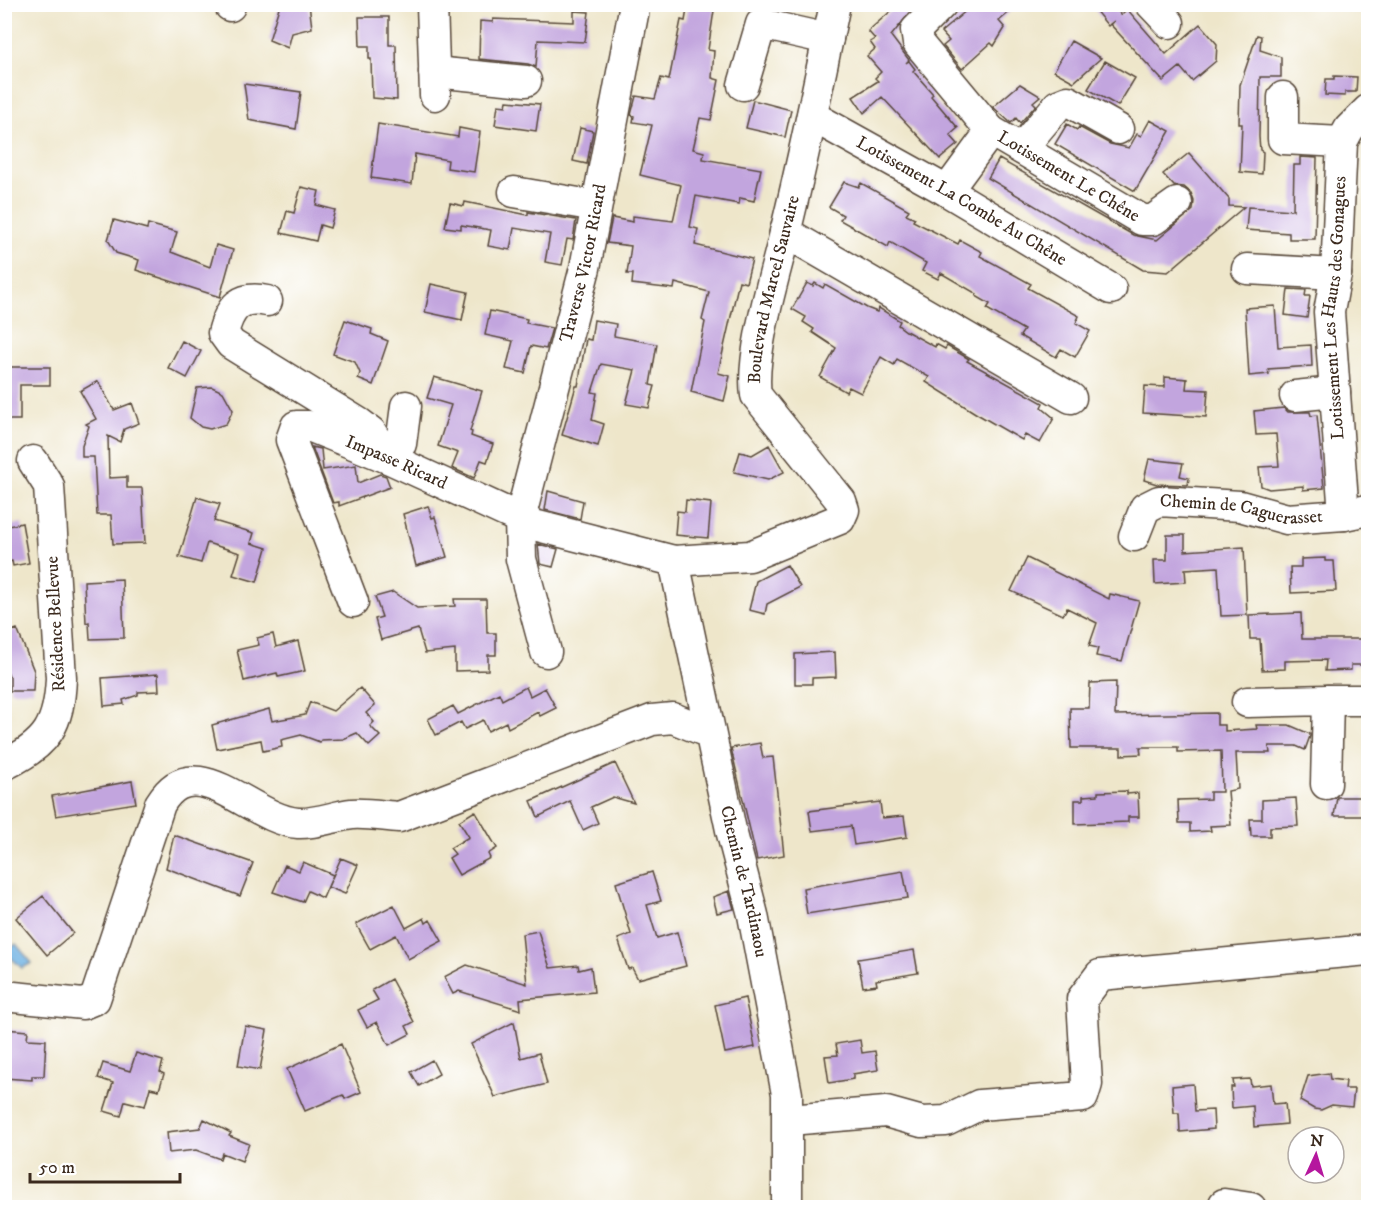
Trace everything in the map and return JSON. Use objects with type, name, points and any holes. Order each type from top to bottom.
[{"type":"street","points":[[432,4],[435,83],[526,81]]},
{"type":"street","name":"Traverse Victor Ricard","points":[[546,652],[521,558],[520,519],[585,268],[634,4]]},
{"type":"street","name":"Boulevard Marcel Sauvaire","points":[[674,561],[750,556],[840,519],[844,510],[841,501],[756,395],[754,381],[767,307],[812,116],[835,4]]},
{"type":"street","points":[[942,4],[916,30],[918,43],[991,131],[947,191]]},
{"type":"street","points":[[743,85],[761,24],[828,39]]},
{"type":"street","points":[[1283,97],[1283,140],[1342,142],[1349,129],[1368,110]]},
{"type":"street","points":[[1022,148],[1058,105],[1068,101],[1118,129]]},
{"type":"street","name":"Lotissement La Combe Au Chêne","points":[[812,116],[947,191],[1111,290]]},
{"type":"street","name":"Lotissement Le Chêne","points":[[991,131],[1142,220],[1153,220],[1177,203]]},
{"type":"street","name":"Lotissement Les Hauts des Gonagues","points":[[1342,142],[1336,274],[1329,312],[1335,392],[1356,513]]},
{"type":"street","points":[[514,192],[596,206]]},
{"type":"street","points":[[785,232],[1071,398]]},
{"type":"street","points":[[1247,269],[1336,274]]},
{"type":"street","points":[[267,301],[253,298],[242,302],[232,310],[224,333],[231,344],[359,423],[371,432],[388,458],[401,444],[406,406]]},
{"type":"street","points":[[1295,396],[1335,392]]},
{"type":"street","name":"Impasse Ricard","points":[[353,602],[291,440],[296,426],[309,426],[388,458],[534,525],[674,561]]},
{"type":"street","name":"Résidence Bellevue","points":[[4,765],[28,754],[50,732],[60,705],[49,486],[33,461]]},
{"type":"street","name":"Chemin de Caguerasset","points":[[1134,536],[1145,508],[1158,501],[1240,506],[1287,519],[1356,513]]},
{"type":"street","name":"Chemin de Tardinaou","points":[[674,561],[710,733],[763,964],[787,1094],[789,1120],[787,1208]]},
{"type":"street","points":[[1326,784],[1328,700]]},
{"type":"street","points":[[1247,702],[1368,700]]},
{"type":"street","points":[[4,996],[83,1004],[95,999],[160,804],[168,789],[189,782],[210,782],[274,818],[299,823],[355,814],[399,817],[652,720],[673,718],[710,733]]},
{"type":"street","points":[[789,1120],[886,1112],[922,1122],[946,1122],[979,1105],[1083,1097],[1087,1084],[1082,999],[1100,975],[1368,950]]},
{"type":"water","points":[[16,944],[32,963],[22,968],[8,955],[8,950]]},
{"type":"building","points":[[280,4],[309,4],[312,28],[292,33],[288,48],[269,40]]},
{"type":"building","points":[[688,4],[715,4],[708,50],[714,51],[712,78],[719,80],[711,120],[700,118],[693,149],[704,152],[703,159],[761,169],[754,201],[740,198],[739,204],[696,196],[690,227],[698,229],[695,245],[752,259],[746,283],[739,281],[718,373],[730,376],[724,401],[691,392],[705,322],[702,320],[709,292],[675,283],[674,289],[632,284],[633,274],[627,274],[631,246],[607,243],[612,218],[633,222],[633,216],[673,221],[681,185],[640,175],[652,125],[633,122],[634,116],[631,115],[636,96],[655,99],[661,78],[669,80],[681,20],[685,21]]},
{"type":"building","points":[[899,4],[917,4],[891,36],[909,60],[906,63],[909,61],[915,69],[913,71],[933,94],[931,96],[958,128],[950,135],[958,144],[940,159],[882,97],[864,113],[853,97],[878,81],[875,78],[881,72],[867,56],[875,49],[870,42],[875,39],[868,31]]},
{"type":"building","points":[[974,4],[1019,4],[999,21],[1005,28],[994,46],[991,43],[962,69],[943,46],[949,41],[941,32]]},
{"type":"building","points":[[1090,4],[1112,4],[1121,15],[1127,9],[1166,54],[1200,24],[1217,44],[1216,61],[1192,81],[1180,67],[1163,81],[1110,24],[1108,26]]},
{"type":"building","points":[[574,11],[589,12],[585,42],[538,40],[536,67],[528,64],[479,59],[480,21],[493,22],[493,19],[574,22]]},
{"type":"building","points":[[359,17],[389,17],[389,45],[396,45],[397,100],[372,98],[369,46],[360,46]]},
{"type":"building","points":[[1257,35],[1261,36],[1260,50],[1281,57],[1281,77],[1260,77],[1259,137],[1260,150],[1263,152],[1262,174],[1240,172],[1242,124],[1239,124],[1240,85]]},
{"type":"building","points":[[1071,41],[1101,58],[1074,82],[1054,71]]},
{"type":"building","points":[[1105,61],[1135,78],[1118,106],[1088,89]]},
{"type":"building","points":[[1334,76],[1357,77],[1356,92],[1345,92],[1345,96],[1325,95],[1326,79],[1334,79]]},
{"type":"building","points":[[244,84],[301,92],[296,129],[249,120]]},
{"type":"building","points":[[1020,84],[1040,96],[1033,102],[1036,105],[1020,123],[1016,118],[1011,123],[993,107]]},
{"type":"building","points":[[753,100],[791,110],[785,137],[746,128]]},
{"type":"building","points":[[507,101],[540,104],[536,131],[495,125],[498,105],[506,106]]},
{"type":"building","points":[[1150,120],[1170,131],[1135,191],[1055,144],[1067,124],[1077,130],[1079,127],[1110,144],[1129,148],[1137,134],[1141,136]]},
{"type":"building","points":[[378,124],[458,137],[459,128],[480,132],[474,172],[447,168],[448,160],[415,154],[412,184],[371,178]]},
{"type":"building","points":[[580,128],[593,131],[587,164],[573,161]]},
{"type":"building","points":[[1189,153],[1229,199],[1229,206],[1244,207],[1168,272],[1143,270],[988,178],[999,159],[1133,235],[1157,240],[1193,210],[1194,201],[1191,193],[1184,187],[1174,186],[1163,174]]},
{"type":"building","points":[[1300,157],[1317,158],[1315,239],[1289,239],[1289,233],[1246,230],[1248,207],[1293,210],[1294,165],[1300,165]]},
{"type":"building","points":[[844,182],[859,187],[861,183],[909,210],[906,214],[915,218],[913,221],[958,244],[960,240],[982,252],[980,256],[1031,284],[1028,288],[1079,316],[1076,323],[1090,331],[1075,357],[1061,349],[1056,357],[1020,336],[1024,330],[987,309],[990,304],[976,296],[977,294],[941,273],[938,279],[922,271],[926,263],[890,242],[888,247],[840,220],[843,215],[829,207]]},
{"type":"building","points":[[301,187],[319,191],[316,205],[335,210],[330,228],[320,225],[316,241],[281,233],[287,211],[294,213]]},
{"type":"building","points":[[465,202],[528,215],[528,212],[576,220],[573,240],[567,239],[562,265],[545,262],[550,234],[514,228],[510,250],[488,246],[491,230],[461,225],[461,229],[445,227],[450,203],[464,206]]},
{"type":"building","points":[[114,220],[147,229],[148,224],[177,232],[171,252],[210,267],[216,245],[233,250],[220,297],[136,270],[139,260],[116,253],[108,240]]},
{"type":"building","points":[[807,283],[813,286],[815,283],[823,288],[825,284],[867,308],[877,312],[879,308],[900,321],[898,325],[906,331],[935,347],[936,344],[945,349],[947,346],[969,359],[967,361],[1043,403],[1041,407],[1054,418],[1040,443],[1025,435],[1022,440],[977,414],[926,382],[929,377],[897,359],[894,365],[881,357],[861,393],[849,387],[846,392],[820,377],[836,348],[812,332],[814,329],[803,322],[806,317],[792,309]]},
{"type":"building","points":[[431,284],[468,292],[462,320],[425,312]]},
{"type":"building","points":[[1288,289],[1306,290],[1305,296],[1310,296],[1307,318],[1285,315]]},
{"type":"building","points":[[1275,306],[1278,347],[1311,345],[1312,366],[1268,369],[1269,374],[1249,376],[1245,308]]},
{"type":"building","points":[[490,311],[527,319],[526,323],[552,328],[546,349],[531,346],[525,373],[506,369],[513,341],[485,335]]},
{"type":"building","points":[[345,320],[372,329],[371,334],[388,341],[373,385],[358,379],[360,373],[355,362],[333,354]]},
{"type":"building","points":[[594,320],[616,324],[614,336],[657,344],[650,385],[655,386],[649,408],[626,404],[635,370],[601,364],[592,392],[597,393],[592,420],[604,424],[598,446],[562,435],[576,386],[578,386],[586,339],[591,340]]},
{"type":"building","points":[[182,341],[201,351],[187,378],[168,368]]},
{"type":"building","points":[[4,367],[50,367],[50,385],[20,385],[20,420],[4,420]]},
{"type":"building","points":[[434,377],[482,391],[470,431],[471,436],[493,444],[487,462],[481,460],[474,478],[452,468],[458,453],[438,446],[451,405],[427,398]]},
{"type":"building","points":[[1165,377],[1187,379],[1186,389],[1208,390],[1206,417],[1143,413],[1145,386],[1165,387]]},
{"type":"building","points":[[98,381],[114,410],[132,403],[139,423],[124,429],[120,442],[108,436],[109,478],[127,477],[127,488],[142,488],[145,543],[113,544],[111,515],[97,515],[94,457],[82,457],[82,446],[89,426],[86,424],[96,419],[80,391]]},
{"type":"building","points":[[212,387],[223,392],[233,410],[226,424],[210,429],[201,427],[190,418],[197,388]]},
{"type":"building","points":[[1284,408],[1288,412],[1310,412],[1311,416],[1317,415],[1324,488],[1303,490],[1303,486],[1269,489],[1261,486],[1259,467],[1279,466],[1276,434],[1256,435],[1254,411]]},
{"type":"building","points":[[769,445],[784,472],[768,480],[734,472],[740,452],[752,455]]},
{"type":"building","points":[[312,447],[321,449],[323,470],[356,465],[358,483],[380,474],[386,476],[390,487],[339,506],[339,502],[333,503]]},
{"type":"building","points":[[1149,459],[1183,463],[1180,476],[1189,478],[1188,485],[1157,484],[1144,480]]},
{"type":"building","points":[[548,491],[583,501],[580,519],[545,510]]},
{"type":"building","points":[[197,497],[220,504],[214,521],[254,533],[251,543],[267,548],[257,582],[233,575],[240,553],[207,543],[201,563],[179,557]]},
{"type":"building","points":[[686,500],[711,503],[708,538],[675,535],[677,511],[685,512]]},
{"type":"building","points":[[428,506],[432,518],[435,517],[447,557],[416,566],[403,514]]},
{"type":"building","points":[[22,523],[29,563],[13,566],[12,561],[4,562],[4,527]]},
{"type":"building","points":[[1167,535],[1185,535],[1185,551],[1244,547],[1247,615],[1221,616],[1218,567],[1185,569],[1186,582],[1155,584],[1154,560],[1167,560]]},
{"type":"building","points":[[538,544],[558,549],[553,567],[540,564]]},
{"type":"building","points":[[1027,558],[1109,599],[1110,594],[1139,601],[1122,661],[1096,656],[1098,648],[1089,646],[1097,623],[1067,608],[1063,615],[1011,591]]},
{"type":"building","points":[[1325,558],[1325,561],[1334,561],[1336,591],[1291,593],[1290,567],[1301,567],[1301,559]]},
{"type":"building","points":[[787,565],[800,587],[767,604],[765,614],[749,610],[756,581]]},
{"type":"building","points":[[122,579],[124,638],[90,639],[89,622],[86,623],[84,581]]},
{"type":"building","points":[[393,592],[417,608],[455,606],[454,599],[486,599],[487,633],[496,633],[496,655],[488,655],[488,670],[455,671],[455,650],[425,653],[418,629],[381,640],[375,619],[382,617],[375,597]]},
{"type":"building","points":[[1301,613],[1302,639],[1368,639],[1368,665],[1351,665],[1351,670],[1325,671],[1326,660],[1285,661],[1285,669],[1262,670],[1260,639],[1250,639],[1249,615]]},
{"type":"building","points":[[17,629],[34,671],[33,691],[10,691],[10,677],[4,668],[4,634]]},
{"type":"building","points":[[273,634],[276,647],[298,641],[305,671],[278,677],[277,673],[244,681],[237,650],[259,645],[257,638]]},
{"type":"building","points":[[835,652],[836,677],[812,678],[812,684],[795,684],[795,654]]},
{"type":"building","points":[[158,674],[159,691],[138,692],[138,695],[123,700],[124,704],[104,706],[102,678]]},
{"type":"building","points":[[1116,682],[1115,715],[1217,713],[1217,725],[1225,725],[1225,731],[1257,729],[1256,725],[1289,725],[1310,736],[1305,750],[1296,746],[1269,746],[1270,753],[1236,753],[1238,789],[1228,791],[1231,825],[1210,826],[1211,831],[1190,832],[1190,823],[1179,823],[1178,800],[1210,799],[1210,792],[1222,792],[1221,751],[1178,752],[1178,747],[1140,747],[1141,754],[1121,755],[1121,748],[1071,748],[1070,708],[1089,708],[1090,683]]},
{"type":"building","points":[[526,687],[530,696],[545,688],[556,708],[540,716],[538,712],[508,728],[506,722],[488,731],[483,720],[465,729],[461,722],[436,735],[428,719],[453,706],[458,714],[499,693],[502,700]]},
{"type":"building","points":[[360,688],[375,705],[366,713],[374,722],[370,726],[380,736],[369,746],[357,733],[343,739],[321,740],[320,742],[301,735],[281,740],[282,747],[263,751],[261,740],[217,749],[212,725],[269,709],[272,721],[305,715],[310,702],[333,711]]},
{"type":"building","points":[[760,743],[763,758],[773,757],[784,855],[757,860],[731,748]]},
{"type":"building","points":[[615,763],[634,803],[613,797],[591,807],[598,823],[583,830],[570,801],[538,817],[531,801]]},
{"type":"building","points":[[132,781],[136,803],[56,816],[52,796]]},
{"type":"building","points":[[1127,791],[1127,794],[1138,793],[1139,817],[1128,817],[1128,822],[1075,824],[1075,800],[1083,800],[1083,796],[1098,795],[1098,792]]},
{"type":"building","points":[[1337,797],[1364,797],[1364,816],[1334,816]]},
{"type":"building","points":[[1296,798],[1298,826],[1270,827],[1270,836],[1251,836],[1250,819],[1262,819],[1262,800]]},
{"type":"building","points":[[880,802],[882,818],[904,816],[907,837],[854,845],[851,826],[812,831],[809,811]]},
{"type":"building","points":[[475,811],[497,848],[488,854],[490,858],[459,875],[449,858],[455,854],[450,848],[469,837],[459,821]]},
{"type":"building","points":[[174,835],[253,863],[240,896],[166,868]]},
{"type":"building","points":[[341,858],[358,865],[345,894],[328,887]]},
{"type":"building","points":[[303,862],[333,875],[323,898],[308,891],[303,902],[273,892],[285,865],[299,871]]},
{"type":"building","points":[[903,871],[908,898],[807,914],[803,888]]},
{"type":"building","points":[[652,872],[661,901],[647,905],[657,938],[677,932],[686,966],[638,979],[632,968],[628,969],[618,939],[631,934],[616,883]]},
{"type":"building","points":[[729,891],[734,909],[717,913],[713,897]]},
{"type":"building","points":[[43,896],[73,933],[47,955],[16,918]]},
{"type":"building","points":[[394,905],[406,928],[424,918],[426,923],[430,920],[442,941],[408,959],[396,935],[370,949],[356,924]]},
{"type":"building","points":[[538,931],[550,968],[578,965],[579,970],[591,967],[594,992],[520,999],[521,1010],[459,991],[453,994],[444,977],[467,965],[527,984],[522,934]]},
{"type":"building","points":[[914,950],[918,973],[876,980],[877,985],[863,987],[858,959]]},
{"type":"building","points":[[391,979],[414,1022],[406,1026],[410,1034],[389,1045],[377,1022],[367,1027],[358,1010],[378,1000],[372,990]]},
{"type":"building","points":[[745,998],[755,1047],[725,1053],[715,1005]]},
{"type":"building","points":[[514,1022],[521,1058],[539,1053],[547,1084],[495,1097],[471,1044]]},
{"type":"building","points":[[245,1026],[267,1030],[260,1070],[238,1066]]},
{"type":"building","points":[[4,1029],[28,1031],[27,1039],[46,1040],[44,1076],[32,1076],[32,1080],[4,1078]]},
{"type":"building","points":[[860,1040],[862,1053],[875,1051],[878,1070],[853,1074],[853,1079],[829,1083],[825,1056],[838,1055],[836,1044]]},
{"type":"building","points":[[341,1044],[361,1092],[345,1099],[343,1095],[305,1111],[287,1069]]},
{"type":"building","points":[[136,1053],[163,1061],[160,1072],[164,1074],[159,1090],[150,1088],[145,1106],[125,1101],[121,1116],[104,1111],[113,1083],[98,1078],[103,1063],[130,1071]]},
{"type":"building","points":[[432,1060],[439,1074],[419,1086],[411,1072]]},
{"type":"building","points":[[1329,1073],[1330,1079],[1346,1081],[1345,1089],[1354,1089],[1352,1107],[1332,1105],[1321,1110],[1314,1109],[1300,1101],[1308,1076]]},
{"type":"building","points":[[1250,1079],[1251,1086],[1271,1084],[1273,1104],[1285,1103],[1287,1124],[1254,1127],[1253,1106],[1232,1108],[1233,1080]]},
{"type":"building","points":[[1193,1084],[1195,1111],[1213,1110],[1214,1129],[1180,1132],[1179,1113],[1174,1113],[1172,1086]]},
{"type":"building","points":[[204,1119],[231,1133],[229,1136],[249,1144],[242,1161],[222,1153],[220,1159],[196,1150],[169,1153],[167,1132],[200,1128]]}]
